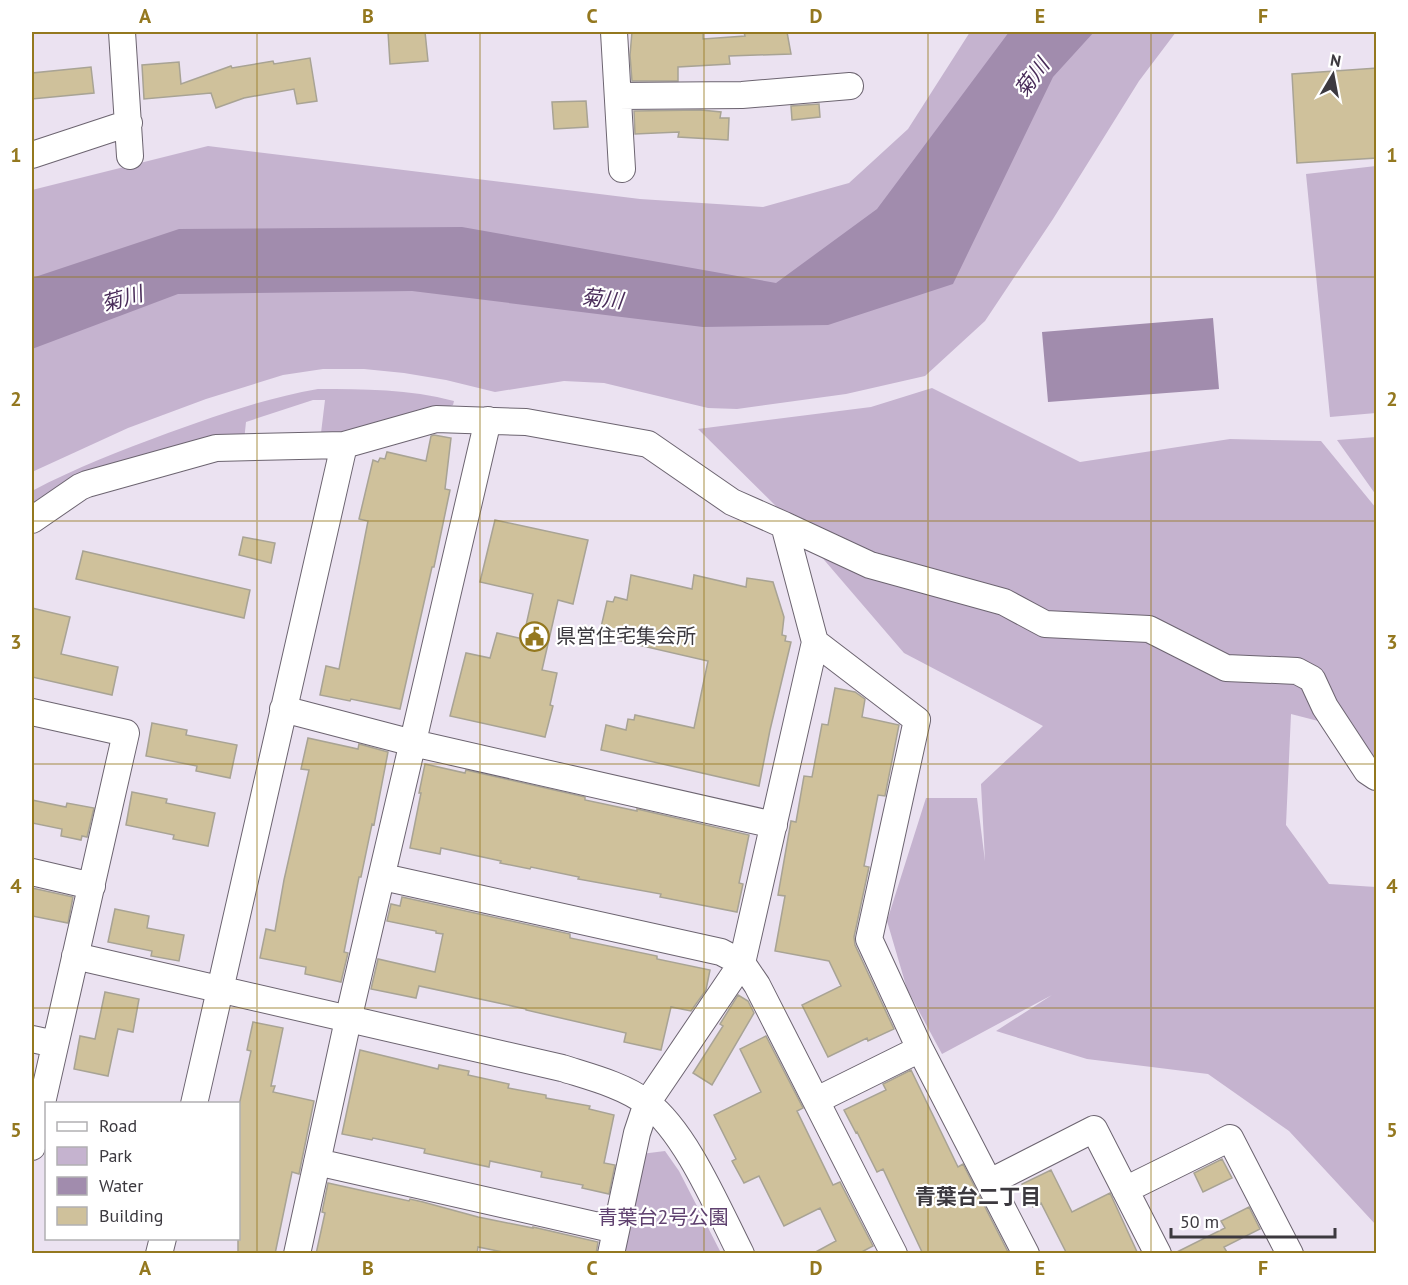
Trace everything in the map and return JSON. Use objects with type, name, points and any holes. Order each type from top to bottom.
[{"type":"street","points":[[127,32],[130,156]]},
{"type":"street","points":[[614,32],[622,169]]},
{"type":"street","points":[[618,96],[742,95],[850,86]]},
{"type":"street","points":[[32,155],[129,123]]},
{"type":"street","points":[[32,520],[87,484],[216,448],[344,445],[436,419],[526,422],[648,444],[732,502],[870,565],[1004,602],[1045,624],[1149,629],[1226,668],[1297,671],[1312,679],[1325,707],[1361,762],[1367,771],[1377,777]]},
{"type":"street","points":[[297,1254],[348,1020],[488,420]]},
{"type":"street","points":[[194,1102],[344,445]]},
{"type":"street","points":[[317,1162],[614,1242],[638,1133],[647,1103],[742,963],[815,642],[784,525]]},
{"type":"street","points":[[815,642],[917,720],[869,939],[920,1049],[1026,1254]]},
{"type":"street","points":[[283,710],[413,743],[774,825]]},
{"type":"street","points":[[32,712],[126,733],[75,956],[43,1041],[32,1147]]},
{"type":"street","points":[[32,872],[92,886]]},
{"type":"street","points":[[383,877],[721,952],[742,963],[757,985],[894,1254]]},
{"type":"street","points":[[75,956],[562,1068],[610,1083],[647,1103],[673,1130],[696,1165],[741,1254]]},
{"type":"street","points":[[817,1100],[920,1049]]},
{"type":"street","points":[[990,1182],[1094,1129],[1158,1254]]},
{"type":"street","points":[[1125,1190],[1230,1138],[1290,1254]]},
{"type":"green space","points":[[970,32],[1176,32],[1139,81],[1053,219],[985,321],[925,376],[846,394],[737,409],[708,408],[604,383],[564,381],[495,392],[404,373],[364,369],[323,369],[283,375],[206,399],[128,428],[32,472],[32,190],[208,146],[640,199],[763,207],[849,183],[908,129]]},
{"type":"green space","points":[[1376,166],[1376,413],[1330,417],[1306,174]]},
{"type":"green space","points":[[932,388],[1080,462],[1230,439],[1321,441],[1376,508],[1376,761],[1326,723],[1291,714],[1286,825],[1329,884],[1376,887],[1376,1225],[1289,1131],[1208,1074],[1087,1059],[996,1031],[1052,995],[942,1054],[907,989],[887,921],[926,798],[977,798],[985,861],[981,784],[1043,726],[904,653],[789,519],[698,429],[871,407]]},
{"type":"green space","points":[[318,389],[403,392],[454,401],[453,405],[405,421],[354,432],[321,433],[325,400],[313,400],[246,422],[244,441],[32,517],[32,491],[82,467],[151,439],[223,414],[280,397]]},
{"type":"green space","points":[[1376,437],[1376,495],[1337,440]]},
{"type":"green space","name":"青葉台2号公園","points":[[665,1151],[679,1171],[721,1253],[619,1254],[641,1154]]},
{"type":"water","name":"菊川","points":[[1009,32],[1094,32],[1053,77],[953,284],[828,325],[703,327],[412,291],[178,294],[32,349],[32,278],[179,229],[462,227],[776,283],[877,209]]},
{"type":"water","points":[[1213,318],[1219,389],[1048,402],[1042,332]]},
{"type":"building","points":[[388,32],[425,32],[428,61],[390,64]]},
{"type":"building","points":[[632,32],[703,32],[703,39],[745,36],[744,32],[787,32],[791,54],[729,56],[730,64],[678,67],[678,81],[632,81],[630,55]]},
{"type":"building","points":[[310,58],[317,101],[297,104],[294,89],[244,98],[216,108],[211,93],[144,99],[142,65],[179,62],[181,84],[231,66],[232,68],[273,61],[274,64]]},
{"type":"building","points":[[91,67],[94,93],[32,99],[32,73]]},
{"type":"building","points":[[1377,68],[1377,158],[1297,163],[1292,74]]},
{"type":"building","points":[[586,101],[588,127],[554,129],[552,102]]},
{"type":"building","points":[[819,104],[820,117],[792,120],[791,106]]},
{"type":"building","points":[[634,111],[721,112],[720,118],[729,118],[728,140],[678,137],[679,132],[635,134]]},
{"type":"building","points":[[431,436],[451,438],[445,489],[450,490],[400,709],[320,695],[326,666],[339,669],[368,521],[359,519],[373,460],[378,462],[380,458],[385,459],[387,452],[426,461]]},
{"type":"building","points":[[495,520],[588,540],[573,604],[558,600],[542,670],[557,673],[550,705],[553,706],[545,737],[450,716],[466,653],[490,658],[497,633],[523,639],[533,594],[480,582]]},
{"type":"building","points":[[243,537],[275,543],[271,563],[239,555]]},
{"type":"building","points":[[83,551],[250,590],[244,618],[76,579]]},
{"type":"building","points":[[631,575],[692,589],[694,575],[746,587],[747,578],[773,582],[784,617],[782,635],[786,636],[785,641],[791,642],[759,786],[601,750],[606,725],[626,730],[628,719],[634,720],[635,715],[694,728],[708,661],[599,636],[607,601],[613,602],[615,597],[627,600]]},
{"type":"building","points":[[32,608],[70,617],[61,654],[118,667],[112,695],[32,677]]},
{"type":"building","points":[[835,688],[855,692],[865,699],[862,717],[899,725],[885,796],[878,795],[864,866],[869,867],[854,937],[855,945],[894,1029],[868,1041],[867,1038],[828,1057],[802,1005],[841,986],[829,961],[775,951],[785,896],[778,895],[791,821],[796,822],[804,776],[812,777],[822,724],[828,725]]},
{"type":"building","points":[[152,723],[187,730],[186,735],[237,745],[230,778],[196,771],[197,766],[146,756]]},
{"type":"building","points":[[308,738],[358,749],[359,744],[388,752],[374,825],[372,824],[361,877],[359,877],[344,952],[348,953],[341,982],[305,974],[306,967],[260,958],[266,929],[275,931],[309,770],[301,769]]},
{"type":"building","points":[[425,764],[465,773],[466,770],[585,797],[585,800],[637,811],[637,809],[749,835],[739,883],[743,884],[737,912],[531,867],[530,869],[500,863],[501,861],[441,848],[440,854],[410,848]]},
{"type":"building","points":[[132,792],[167,799],[166,803],[215,813],[208,846],[173,839],[174,835],[126,825]]},
{"type":"building","points":[[32,800],[66,807],[67,803],[94,808],[87,837],[82,836],[81,840],[61,836],[62,829],[32,823]]},
{"type":"building","points":[[32,888],[73,897],[68,923],[32,916]]},
{"type":"building","points":[[402,897],[570,934],[570,938],[657,956],[657,959],[710,970],[706,990],[691,1011],[671,1007],[661,1050],[624,1042],[626,1033],[419,986],[416,998],[371,989],[378,959],[435,972],[443,934],[387,921],[391,904],[400,906]]},
{"type":"building","points":[[115,909],[149,916],[147,928],[184,935],[179,961],[151,956],[152,951],[108,942]]},
{"type":"building","points":[[105,992],[139,999],[133,1032],[118,1029],[108,1076],[74,1069],[80,1036],[95,1039]]},
{"type":"building","points":[[738,995],[748,1001],[754,1013],[712,1085],[693,1073],[723,1026],[720,1024]]},
{"type":"building","points":[[253,1022],[283,1028],[271,1086],[275,1086],[273,1092],[314,1101],[299,1174],[292,1172],[275,1254],[238,1254],[238,1240],[240,1240],[240,1102],[251,1051],[247,1050]]},
{"type":"building","points":[[766,1036],[803,1108],[797,1111],[833,1185],[840,1182],[873,1246],[858,1254],[812,1254],[836,1241],[820,1208],[784,1226],[759,1176],[744,1183],[732,1161],[736,1159],[714,1115],[761,1092],[740,1049]]},
{"type":"building","points":[[360,1050],[438,1069],[439,1065],[469,1071],[468,1075],[509,1084],[508,1088],[590,1106],[589,1109],[614,1115],[604,1163],[615,1165],[609,1194],[582,1188],[583,1185],[541,1177],[542,1172],[490,1161],[489,1167],[424,1153],[425,1149],[342,1134]]},
{"type":"building","points":[[911,1070],[958,1167],[963,1164],[1009,1254],[923,1254],[883,1169],[877,1172],[856,1133],[844,1110],[886,1090],[883,1084]]},
{"type":"building","points":[[1222,1159],[1232,1178],[1203,1192],[1194,1173]]},
{"type":"building","points":[[1051,1170],[1072,1212],[1110,1193],[1138,1254],[1067,1254],[1041,1203],[1033,1207],[1022,1184]]},
{"type":"building","points":[[328,1183],[409,1201],[410,1199],[478,1217],[598,1242],[596,1254],[512,1254],[478,1247],[477,1254],[316,1254],[325,1213],[322,1212]]},
{"type":"building","points":[[1249,1207],[1260,1229],[1224,1247],[1228,1254],[1173,1254],[1225,1228],[1221,1221]]},
{"type":"place","name":"県営住宅集会所","points":[[535,636]]},
{"type":"district","name":"青葉台二丁目","points":[[978,1197]]}]
